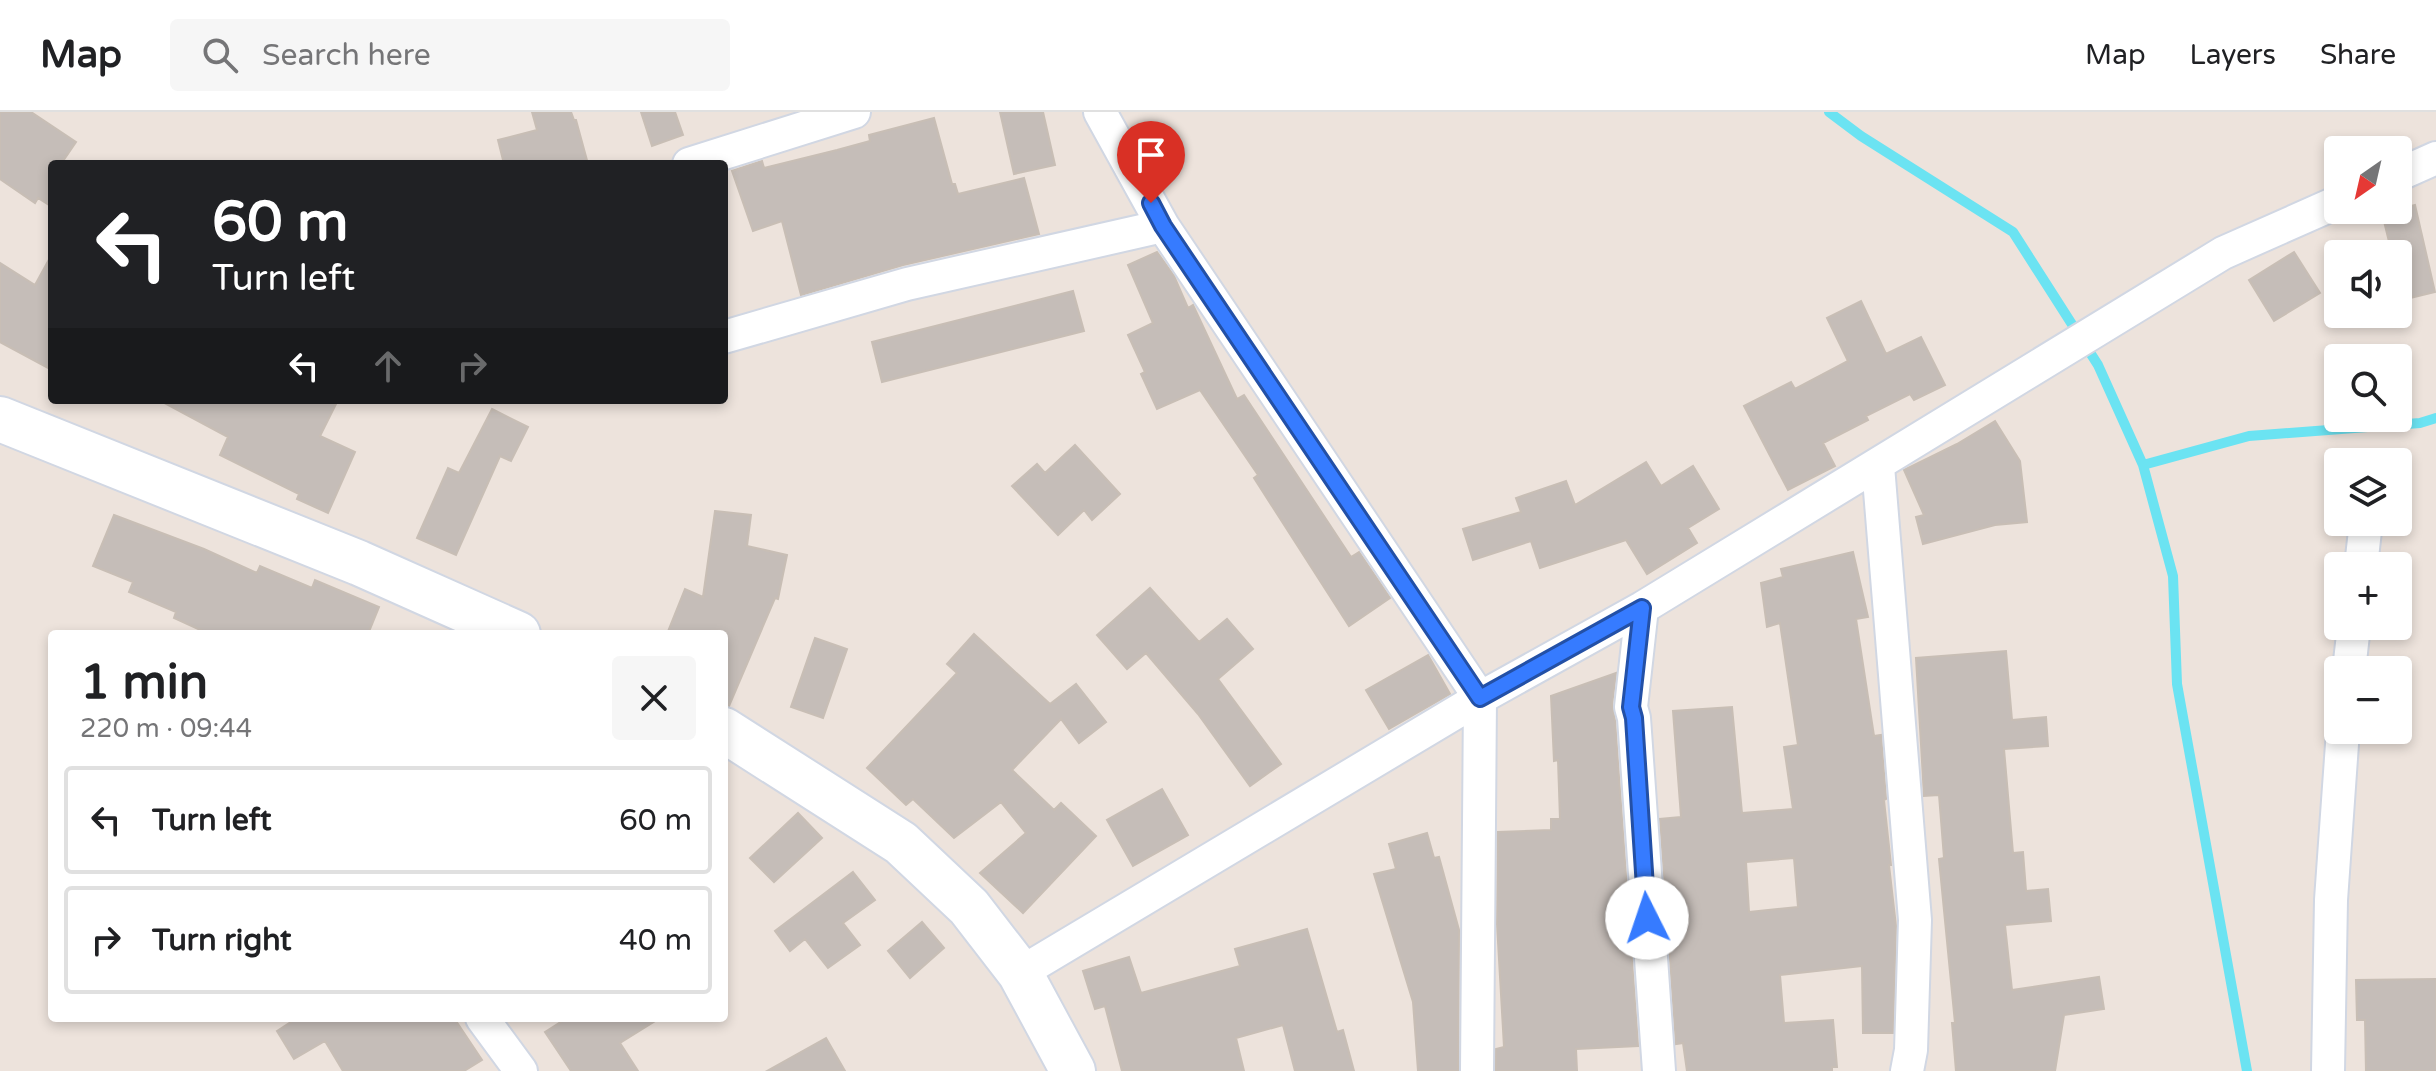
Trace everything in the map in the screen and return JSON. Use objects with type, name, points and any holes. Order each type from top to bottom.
[{"type":"main road","points":[[0,419],[359,563],[509,630]]},
{"type":"main road","points":[[728,733],[901,843],[969,907],[1020,973],[1073,1071]]},
{"type":"street","points":[[702,160],[854,112]]},
{"type":"street","points":[[1100,112],[1163,226],[1480,698],[1477,1071]]},
{"type":"street","points":[[2412,169],[2436,158]]},
{"type":"street","points":[[1020,973],[1480,698],[1642,608],[2223,253],[2324,208]]},
{"type":"street","points":[[728,336],[907,284],[1163,226]]},
{"type":"street","points":[[1878,466],[1915,920],[1911,1050],[1907,1071]]},
{"type":"street","points":[[1642,608],[1631,707],[1659,1071]]},
{"type":"street","points":[[2328,1071],[2331,900],[2342,744]]},
{"type":"street","points":[[485,1022],[521,1071]]},
{"type":"building","points":[[0,112],[31,112],[76,142],[64,160],[48,160],[48,204],[38,198],[35,203],[0,179]]},
{"type":"building","points":[[532,112],[571,112],[587,160],[503,160],[498,140],[537,130]]},
{"type":"building","points":[[641,112],[675,112],[683,135],[652,146]]},
{"type":"building","points":[[1000,112],[1043,112],[1055,165],[1014,174]]},
{"type":"building","points":[[934,118],[952,184],[955,184],[958,194],[1024,178],[1039,234],[903,265],[801,295],[782,221],[753,231],[732,171],[762,161],[764,168],[837,150],[870,141],[869,135]]},
{"type":"building","points":[[2415,205],[2435,292],[2412,298],[2412,240],[2389,240],[2385,224],[2412,224],[2412,206]]},
{"type":"building","points":[[1157,252],[1174,276],[1188,308],[1193,305],[1237,399],[1244,395],[1351,557],[1359,552],[1390,598],[1349,626],[1254,478],[1258,475],[1200,390],[1157,409],[1128,335],[1153,323],[1128,265]]},
{"type":"building","points":[[2294,252],[2320,293],[2274,321],[2249,280]]},
{"type":"building","points":[[48,261],[48,368],[0,342],[0,263],[35,285]]},
{"type":"building","points":[[1073,291],[1084,331],[882,382],[872,342]]},
{"type":"building","points":[[1861,301],[1886,354],[1921,337],[1945,385],[1914,400],[1910,394],[1866,416],[1868,420],[1823,443],[1835,466],[1788,490],[1744,406],[1791,382],[1795,389],[1848,361],[1827,318]]},
{"type":"building","points":[[166,404],[336,404],[320,436],[355,452],[328,513],[297,499],[299,494],[220,455],[228,437]]},
{"type":"building","points":[[492,409],[528,427],[511,461],[500,456],[456,555],[417,538],[448,468],[459,473]]},
{"type":"building","points":[[1995,421],[2020,461],[2027,522],[1995,525],[1923,544],[1916,517],[1924,515],[1904,470]]},
{"type":"building","points":[[1075,445],[1120,494],[1092,520],[1084,510],[1058,535],[1012,486],[1037,464],[1045,473]]},
{"type":"building","points":[[1646,462],[1661,486],[1693,466],[1719,509],[1688,528],[1697,543],[1647,574],[1626,540],[1540,568],[1531,541],[1473,560],[1463,529],[1521,512],[1516,498],[1566,481],[1575,505]]},
{"type":"building","points":[[715,511],[751,515],[747,546],[787,555],[778,599],[775,598],[729,706],[728,630],[669,630],[685,589],[703,597]]},
{"type":"building","points":[[114,515],[257,573],[260,566],[312,588],[315,580],[379,607],[370,630],[200,630],[174,618],[176,612],[129,592],[133,582],[93,566]]},
{"type":"building","points":[[1853,552],[1868,617],[1856,619],[1874,736],[1881,735],[1896,926],[1893,1033],[1863,1033],[1862,966],[1780,975],[1784,1023],[1833,1020],[1837,1067],[1832,1067],[1832,1071],[1687,1071],[1683,1043],[1676,1044],[1660,819],[1681,817],[1673,711],[1732,707],[1742,813],[1793,809],[1784,747],[1798,745],[1780,623],[1767,627],[1761,583],[1783,577],[1781,569]],"holes":[[[1794,858],[1798,907],[1749,912],[1746,862]]]},
{"type":"building","points":[[1150,588],[1199,642],[1227,619],[1253,649],[1218,679],[1281,764],[1250,786],[1198,714],[1146,653],[1127,669],[1097,635]]},
{"type":"building","points":[[974,634],[1050,704],[1076,684],[1106,722],[1079,743],[1061,719],[1012,770],[1054,810],[1061,803],[1096,836],[1023,913],[980,873],[1026,833],[1001,802],[954,838],[913,799],[906,805],[867,768],[957,673],[947,664]]},
{"type":"building","points":[[815,638],[847,649],[823,718],[791,707]]},
{"type":"building","points":[[2006,651],[2012,720],[2046,717],[2048,746],[2004,749],[2013,853],[2023,852],[2026,891],[2048,889],[2051,921],[2005,925],[2012,990],[2099,977],[2104,1009],[2064,1015],[2055,1071],[1956,1071],[1952,1023],[1955,1023],[1939,859],[1944,858],[1939,795],[1924,796],[1916,658]]},
{"type":"building","points":[[1428,655],[1450,694],[1389,729],[1366,690]]},
{"type":"building","points":[[1616,673],[1612,705],[1638,1046],[1576,1049],[1577,1071],[1496,1071],[1496,1049],[1504,1047],[1497,924],[1498,832],[1551,830],[1551,819],[1560,819],[1551,696]]},
{"type":"building","points":[[1162,789],[1188,835],[1133,866],[1107,820]]},
{"type":"building","points":[[798,813],[822,838],[774,882],[750,858]]},
{"type":"building","points":[[1427,833],[1434,858],[1439,857],[1459,930],[1458,1071],[1418,1071],[1413,1002],[1374,874],[1396,869],[1389,844]]},
{"type":"building","points":[[853,872],[875,900],[843,923],[860,945],[828,968],[805,939],[790,951],[775,931]]},
{"type":"building","points":[[922,922],[944,948],[910,978],[888,951]]},
{"type":"building","points":[[1307,929],[1337,1032],[1343,1030],[1354,1071],[1295,1071],[1283,1025],[1236,1038],[1244,1071],[1122,1071],[1105,1006],[1095,1009],[1083,971],[1129,957],[1141,993],[1240,966],[1235,949]]},
{"type":"building","points":[[2436,979],[2436,1071],[2366,1071],[2365,1020],[2357,1020],[2356,980]]},
{"type":"building","points":[[291,1022],[457,1022],[482,1060],[464,1071],[343,1071],[325,1041],[294,1059],[277,1031]]},
{"type":"building","points":[[561,1022],[654,1022],[620,1043],[638,1071],[571,1071],[545,1032]]},
{"type":"building","points":[[826,1038],[845,1071],[767,1071]]},
{"type":"waterway","points":[[1829,112],[1861,136],[2013,232],[2098,365],[2143,465],[2173,576],[2177,684],[2247,1071]]},
{"type":"waterway","points":[[2143,465],[2249,436],[2420,423],[2436,418]]},
{"type":"route","points":[[1151,203],[1163,226],[1480,698],[1642,608],[1631,707],[1647,918]]}]
